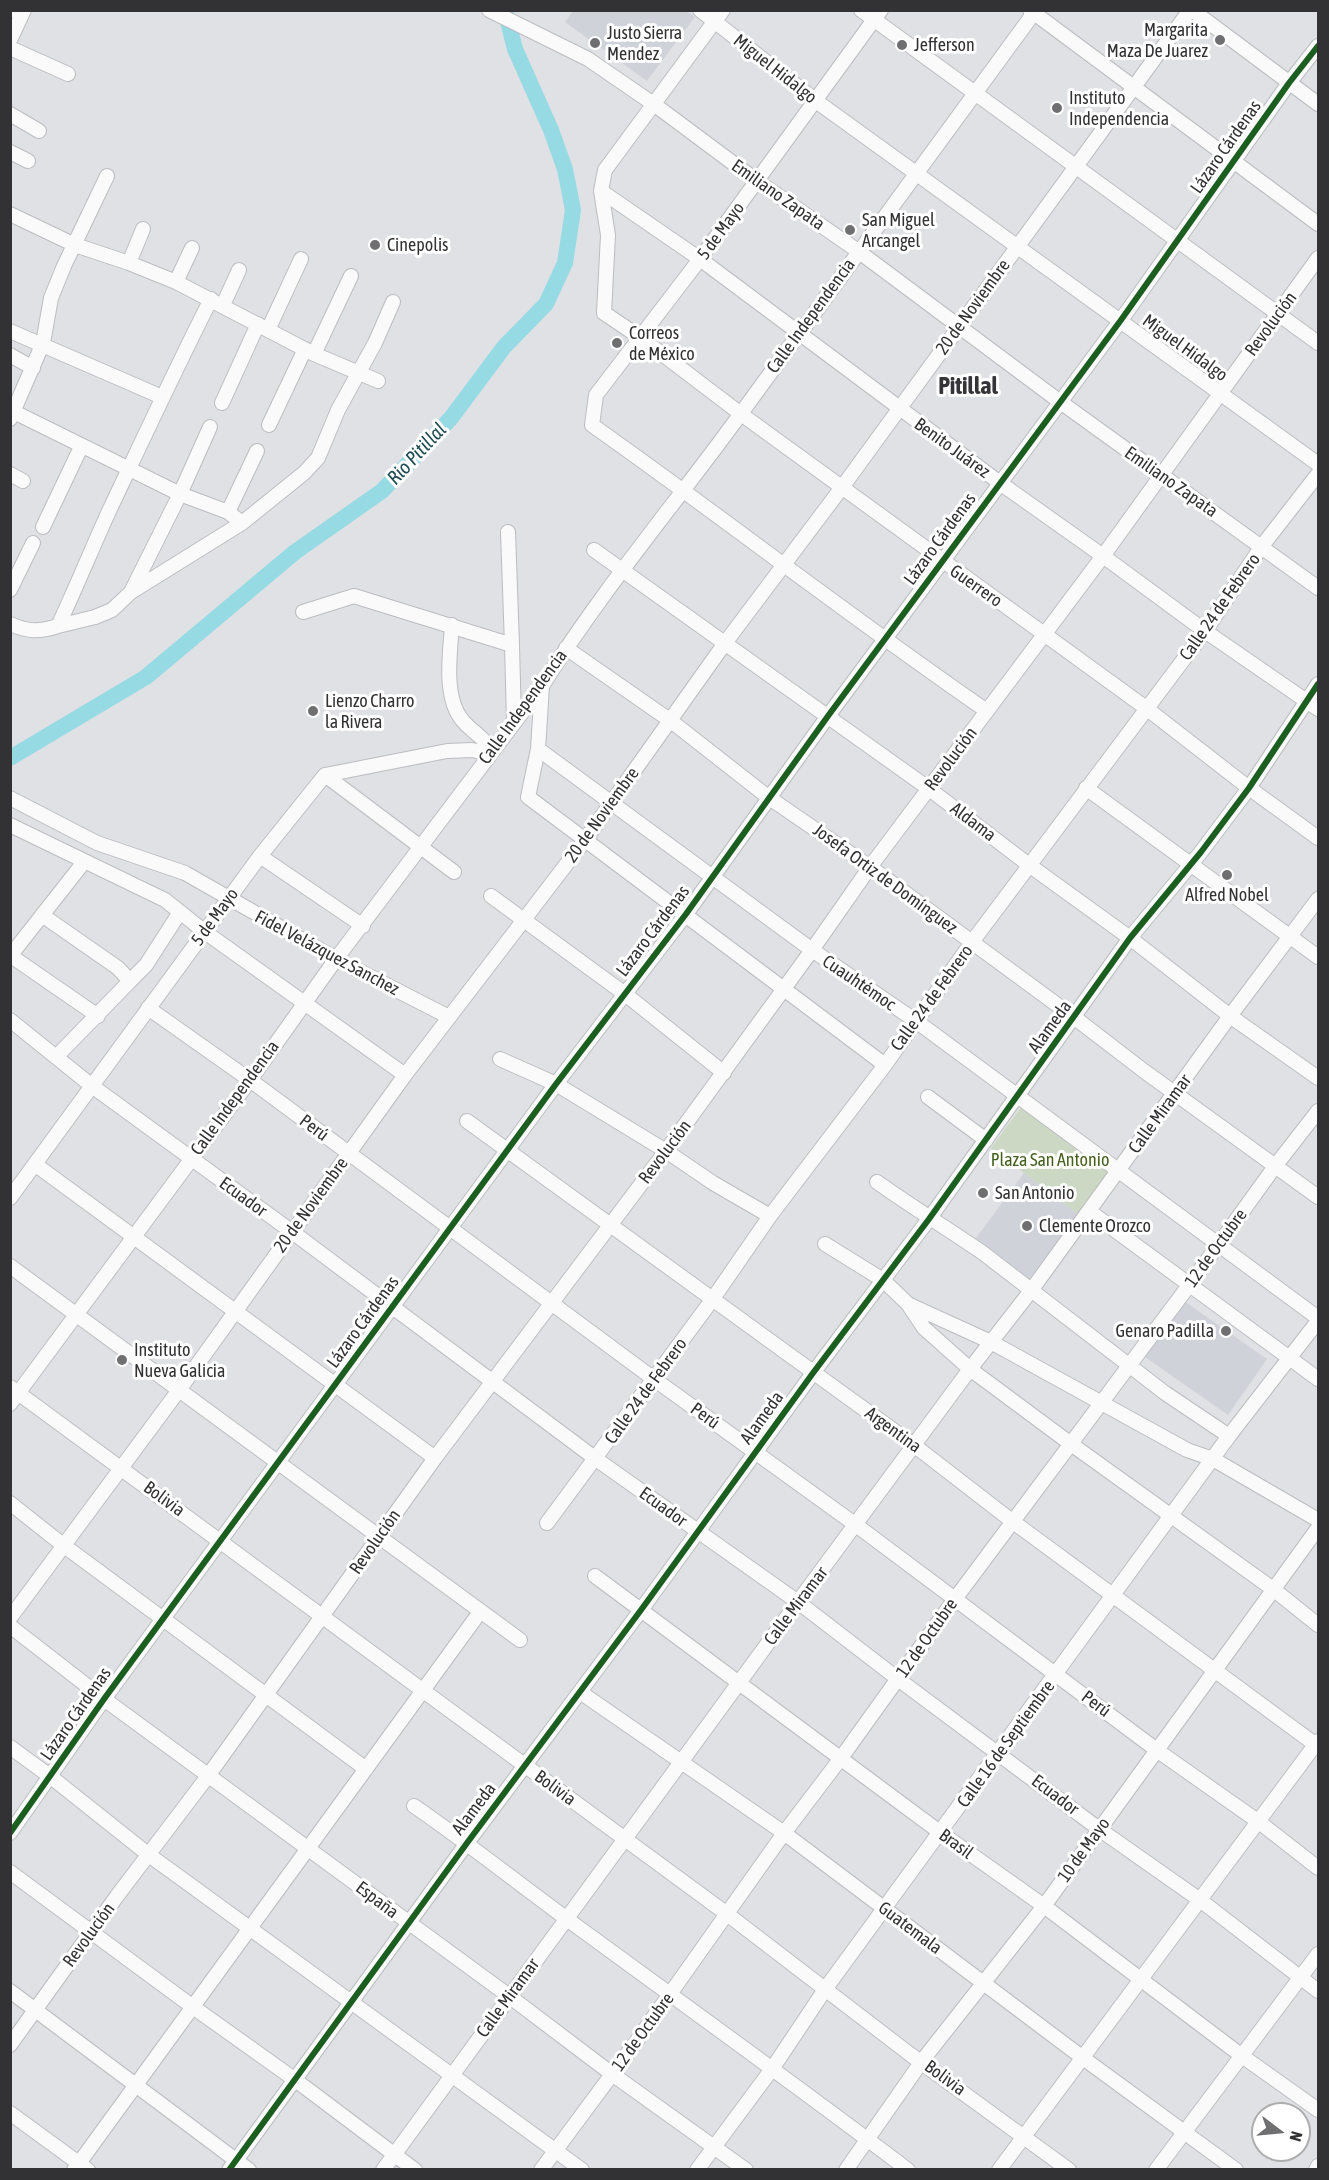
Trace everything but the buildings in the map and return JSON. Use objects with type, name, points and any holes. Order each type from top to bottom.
[{"type":"street","points":[[10,40],[24,10]]},
{"type":"street","name":"Emiliano Zapata","points":[[489,10],[588,59],[655,105],[1318,588]]},
{"type":"street","name":"Miguel Hidalgo","points":[[700,10],[719,16],[816,101],[1318,464]]},
{"type":"street","points":[[861,10],[878,15],[975,93],[1318,343]]},
{"type":"street","points":[[1191,10],[1318,104]]},
{"type":"street","name":"20 de Noviembre","points":[[10,1618],[179,1390],[405,1075],[585,840],[725,643],[843,486],[1191,10]]},
{"type":"street","points":[[1033,12],[1318,224]]},
{"type":"street","name":"Calle Independencia","points":[[13,1395],[77,1315],[336,959],[542,686],[566,648],[682,489],[741,414],[1033,12]]},
{"type":"street","name":"5 de Mayo","points":[[682,489],[592,426],[596,395],[700,259],[878,15]]},
{"type":"street","points":[[601,191],[605,170],[719,16]]},
{"type":"street","name":"Lázaro Cárdenas","points":[[10,1833],[104,1699],[556,1084],[686,914],[768,797],[1121,320],[1289,83],[1318,46]]},
{"type":"street","points":[[10,48],[68,74]]},
{"type":"street","points":[[10,114],[39,131]]},
{"type":"street","points":[[10,152],[28,161]]},
{"type":"street","points":[[107,176],[51,298],[43,343],[12,415],[180,494],[228,512],[242,523]]},
{"type":"street","name":"Benito Juárez","points":[[601,191],[700,259],[899,409],[1205,631],[1313,705]]},
{"type":"street","name":"Guerrero","points":[[601,191],[608,235],[604,313],[1146,708],[1318,838]]},
{"type":"street","points":[[10,214],[75,245],[176,282],[310,351],[378,381]]},
{"type":"street","points":[[129,263],[143,229]]},
{"type":"street","points":[[176,282],[192,248]]},
{"type":"street","name":"Revolución","points":[[10,2045],[208,1776],[435,1458],[666,1151],[812,951],[870,867],[1103,556],[1318,258]]},
{"type":"street","points":[[222,403],[301,259]]},
{"type":"street","points":[[58,626],[162,397],[217,302],[239,270]]},
{"type":"street","points":[[269,425],[351,276]]},
{"type":"street","points":[[10,624],[26,631],[47,630],[112,610],[131,592],[242,523],[304,473],[318,458],[338,410],[359,373],[393,302]]},
{"type":"street","points":[[10,331],[43,343],[162,397]]},
{"type":"street","points":[[10,356],[33,368]]},
{"type":"street","points":[[131,592],[180,494],[210,427]]},
{"type":"street","points":[[43,527],[81,447]]},
{"type":"street","points":[[228,512],[257,451]]},
{"type":"street","name":"Calle 24 de Febrero","points":[[547,1524],[712,1300],[770,1216],[885,1065],[972,942],[1205,631],[1262,546],[1318,474]]},
{"type":"street","points":[[682,489],[885,640],[987,711]]},
{"type":"street","points":[[508,532],[514,722]]},
{"type":"street","points":[[10,590],[33,543]]},
{"type":"street","name":"Aldama","points":[[594,550],[928,788],[1029,866],[1130,938],[1230,1016],[1318,1078]]},
{"type":"street","points":[[303,612],[354,596],[512,645]]},
{"type":"street","points":[[452,625],[449,665],[452,702],[463,721],[482,736],[490,753]]},
{"type":"street","name":"Josefa Ortiz de Domínguez","points":[[566,648],[671,721],[768,797],[870,867],[1318,1197]]},
{"type":"street","name":"Alameda","points":[[232,2165],[813,1373],[929,1219],[1075,1018],[1130,938],[1190,865],[1313,705],[1318,684]]},
{"type":"street","points":[[542,686],[538,749],[528,796],[885,1065]]},
{"type":"street","name":"Cuauhtémoc","points":[[538,749],[812,951],[916,1021],[1318,1320]]},
{"type":"street","points":[[325,776],[447,751],[472,750],[490,753]]},
{"type":"street","points":[[325,776],[454,872]]},
{"type":"street","name":"5 de Mayo","points":[[10,1198],[260,856],[325,776]]},
{"type":"street","points":[[1086,788],[1318,957]]},
{"type":"street","name":"Fidel Velázquez Sanchez","points":[[16,801],[97,843],[184,873],[336,959],[449,1017]]},
{"type":"street","points":[[10,825],[165,900],[205,932],[305,1001],[405,1075]]},
{"type":"street","points":[[260,856],[363,926]]},
{"type":"street","points":[[84,862],[11,956],[98,1016]]},
{"type":"street","points":[[491,896],[625,994],[724,1072]]},
{"type":"street","name":"Calle Miramar","points":[[383,2169],[680,1762],[970,1369],[1119,1172],[1230,1016],[1318,899]]},
{"type":"street","points":[[56,1056],[146,965],[180,912]]},
{"type":"street","points":[[42,915],[118,968],[130,981]]},
{"type":"street","name":"Perú","points":[[148,1008],[250,1080],[654,1379],[856,1525],[1318,1868]]},
{"type":"street","name":"Ecuador","points":[[10,1020],[92,1086],[291,1231],[596,1459],[798,1602],[898,1679],[1200,1900],[1318,1991]]},
{"type":"street","points":[[500,1059],[556,1084],[666,1151],[713,1183],[770,1216]]},
{"type":"street","points":[[928,1097],[986,1140]]},
{"type":"street","name":"12 de Octubre","points":[[541,2169],[670,1995],[784,1833],[842,1758],[954,1599],[1318,1111]]},
{"type":"street","name":"Argentina","points":[[466,1121],[915,1446],[1215,1671],[1317,1743]]},
{"type":"street","points":[[36,1165],[435,1458]]},
{"type":"street","points":[[877,1182],[929,1219],[983,1253],[1030,1292],[1129,1364],[1165,1394],[1229,1437]]},
{"type":"street","points":[[1089,1211],[1318,1379]]},
{"type":"street","points":[[825,1244],[883,1280],[908,1304],[924,1328],[970,1369],[1273,1589],[1318,1625]]},
{"type":"street","points":[[10,1266],[520,1640]]},
{"type":"street","points":[[908,1304],[991,1342],[1187,1450],[1213,1459],[1318,1521]]},
{"type":"street","name":"Calle 16 de Septiembre","points":[[697,2169],[772,2069],[826,1988],[1171,1515],[1318,1320]]},
{"type":"street","name":"Bolivia","points":[[13,1395],[121,1468],[221,1540],[727,1914],[911,2055],[1069,2169]]},
{"type":"street","points":[[10,1503],[63,1545],[366,1769]]},
{"type":"street","name":"10 de Mayo","points":[[846,2169],[922,2061],[1044,1906],[1318,1528]]},
{"type":"street","name":"Brasil","points":[[595,1576],[1318,2110]]},
{"type":"street","points":[[10,2113],[81,2167],[193,2007],[480,1612]]},
{"type":"street","name":"España","points":[[10,1626],[208,1776],[612,2074],[746,2169]]},
{"type":"street","name":"Guatemala","points":[[580,1692],[784,1833],[983,1984],[1236,2169]]},
{"type":"street","points":[[999,2169],[1317,1743]]},
{"type":"street","points":[[10,1747],[149,1855],[582,2169]]},
{"type":"street","points":[[414,1806],[908,2169]]},
{"type":"street","points":[[10,1872],[415,2169]]},
{"type":"street","points":[[1156,2169],[1318,1954]]},
{"type":"street","points":[[10,1991],[137,2085],[232,2165],[249,2169]]},
{"type":"shaded area","points":[[573,11],[686,11],[695,17],[647,81],[565,22]]},
{"type":"shaded area","name":"Clemente Orozco","points":[[1024,1173],[1078,1214],[1029,1279],[976,1238]]},
{"type":"shaded area","points":[[1184,1301],[1267,1359],[1228,1415],[1145,1357]]},
{"type":"green space","name":"Plaza San Antonio","points":[[1022,1106],[1109,1173],[1078,1214],[991,1148]]},
{"type":"waterway","name":"Rio Pitillal","points":[[10,758],[146,677],[295,552],[382,491],[451,418],[504,347],[546,304],[565,263],[573,210],[565,169],[551,130],[515,49],[505,10]]},
{"type":"cycle path","points":[[10,1833],[104,1699],[556,1084],[686,914],[828,716],[1121,320],[1289,83],[1318,46]]},
{"type":"cycle path","points":[[229,2170],[467,1843],[929,1219],[1130,938],[1201,852],[1249,788],[1318,684]]},
{"type":"place","name":"Margarita Maza De Juarez","points":[[1220,40]]},
{"type":"place","name":"Justo Sierra Mendez","points":[[595,43]]},
{"type":"place","name":"Jefferson","points":[[902,45]]},
{"type":"place","name":"Instituto Independencia","points":[[1057,108]]},
{"type":"place","name":"San Miguel Arcangel","points":[[850,230]]},
{"type":"place","name":"Cinepolis","points":[[375,245]]},
{"type":"place","name":"Correos de México","points":[[617,343]]},
{"type":"place","name":"Lienzo Charro la Rivera","points":[[313,711]]},
{"type":"place","name":"Alfred Nobel","points":[[1227,875]]},
{"type":"place","name":"San Antonio","points":[[983,1193]]},
{"type":"place","name":"Clemente Orozco","points":[[1027,1226]]},
{"type":"place","name":"Genaro Padilla","points":[[1226,1331]]},
{"type":"place","name":"Instituto Nueva Galicia","points":[[122,1360]]},
{"type":"district","name":"Pitillal","points":[[968,386]]}]
